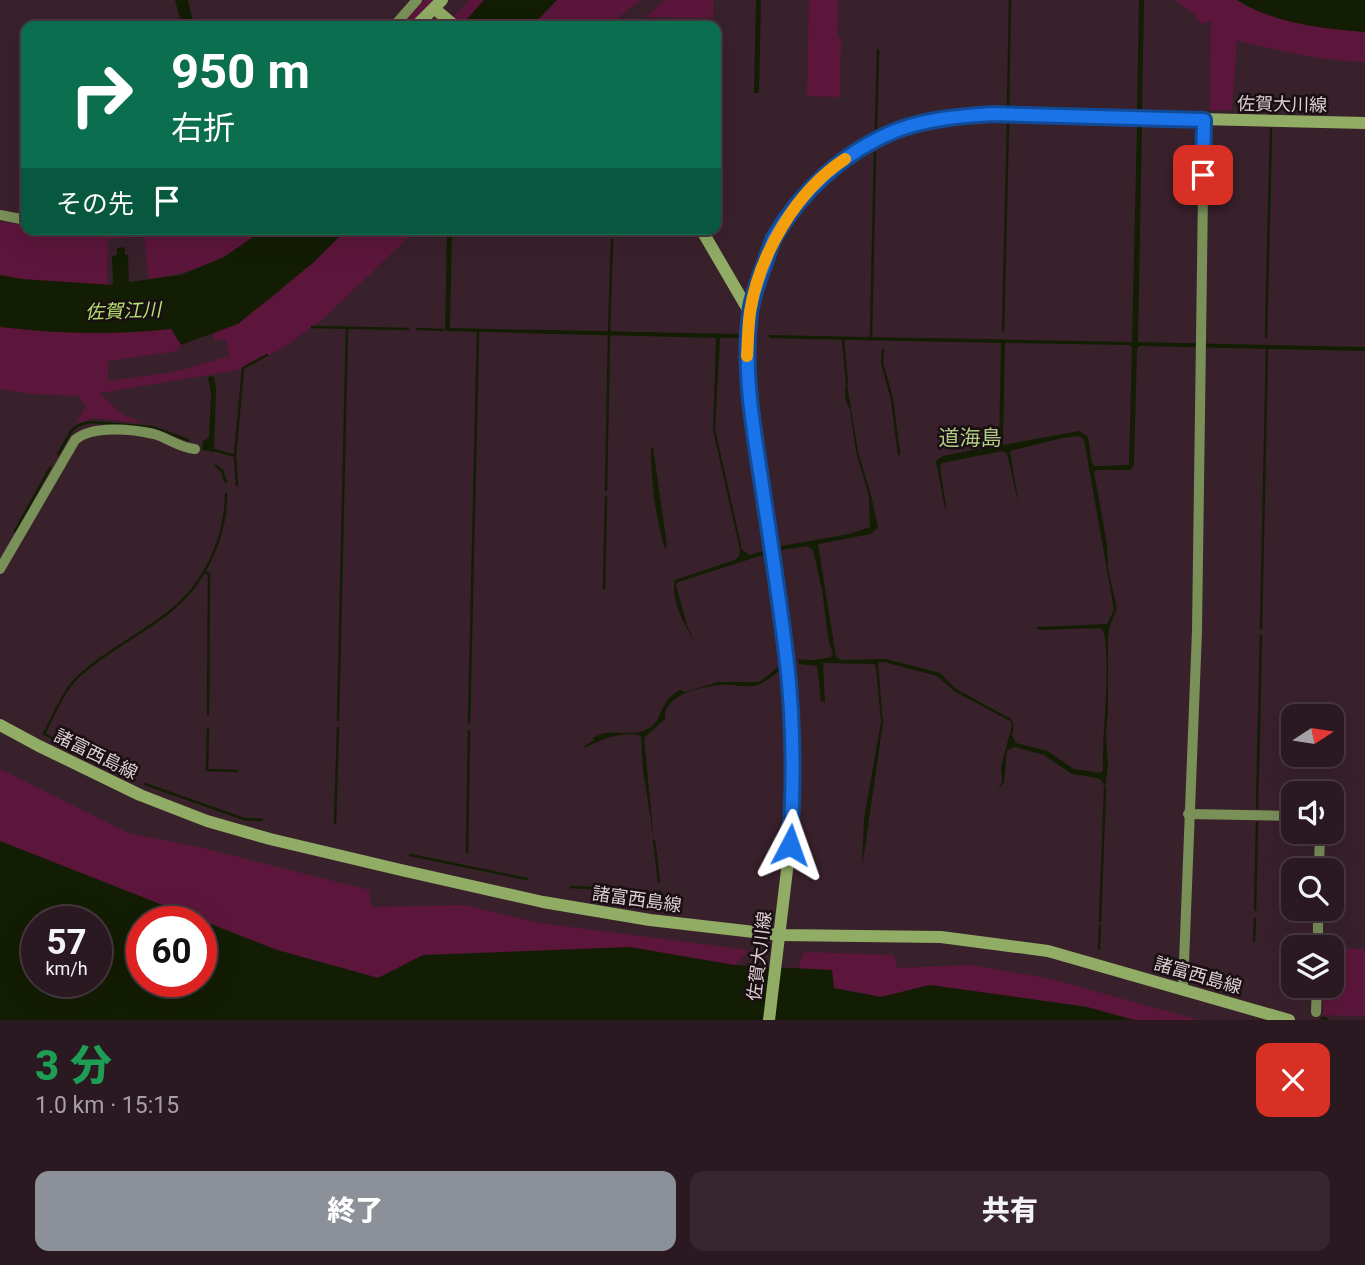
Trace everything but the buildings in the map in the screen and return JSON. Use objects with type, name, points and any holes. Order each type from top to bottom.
[{"type":"main road","points":[[421,21],[439,5],[451,21]]},
{"type":"main road","name":"佐賀大川線","points":[[769,1020],[790,845],[794,732],[787,657],[750,400],[747,356],[750,313],[755,291],[774,240],[809,190],[833,167],[895,131],[940,119],[993,114],[1365,123]]},
{"type":"main road","points":[[704,235],[750,313]]},
{"type":"main road","name":"諸富西島線","points":[[0,724],[140,795],[207,821],[270,839],[542,902],[779,941],[927,936],[1048,951],[1289,1020]]},
{"type":"street","points":[[398,21],[417,0]]},
{"type":"street","points":[[1183,988],[1197,631],[1204,120]]},
{"type":"street","points":[[0,215],[21,219]]},
{"type":"street","points":[[0,569],[75,440],[81,435],[100,429],[155,435],[188,449],[195,449]]},
{"type":"street","points":[[0,542],[12,549]]},
{"type":"street","points":[[1188,814],[1281,816]]},
{"type":"street","points":[[1316,1012],[1317,998]]},
{"type":"shaded area","points":[[424,0],[434,0],[415,21],[405,21]]},
{"type":"shaded area","points":[[470,0],[484,0],[465,21],[450,21]]},
{"type":"shaded area","points":[[557,0],[640,0],[614,21],[537,21]]},
{"type":"shaded area","points":[[666,0],[713,0],[713,18],[645,17]]},
{"type":"shaded area","points":[[809,0],[838,0],[837,38],[841,38],[840,97],[807,96]]},
{"type":"shaded area","points":[[1175,0],[1237,0],[1246,6],[1299,23],[1365,32],[1365,62],[1317,57],[1237,41],[1232,110],[1210,110],[1211,21],[1201,24],[1193,13]]},
{"type":"shaded area","points":[[0,222],[21,224],[21,235],[255,235],[210,263],[149,279],[144,237],[108,239],[107,284],[113,285],[0,284]]},
{"type":"shaded area","points":[[340,235],[411,235],[324,318],[283,348],[243,369],[99,393],[123,415],[144,423],[93,418],[76,424],[86,406],[79,396],[0,389],[0,317],[270,300]],"holes":[[[214,333],[214,340],[225,339],[230,356],[174,372],[108,381],[108,361],[177,351],[181,345]]]},
{"type":"shaded area","points":[[0,769],[128,833],[199,847],[369,890],[371,907],[464,905],[539,923],[749,950],[735,965],[798,968],[804,952],[893,955],[898,968],[970,965],[1051,979],[1199,1020],[1134,1020],[1087,1007],[930,985],[881,997],[834,988],[379,978],[217,937],[217,906],[147,906],[0,862]]},
{"type":"shaded area","points":[[1344,949],[1365,949],[1365,1016],[1323,1015],[1324,998],[1344,998]]},
{"type":"water","points":[[175,0],[188,0],[193,21],[181,21]]},
{"type":"water","points":[[484,0],[557,0],[537,21],[465,21]]},
{"type":"water","points":[[756,0],[761,0],[759,93],[754,93]]},
{"type":"water","points":[[1139,0],[1144,0],[1142,110],[1137,110]]},
{"type":"water","points":[[1237,0],[1365,0],[1365,32],[1283,20]]},
{"type":"water","points":[[1137,126],[1142,126],[1138,342],[1365,347],[1365,351],[1139,346],[1134,465],[1131,470],[1094,472],[1107,545],[1108,569],[1117,609],[1108,636],[1108,766],[1105,789],[1102,781],[1097,778],[1072,774],[1044,755],[1014,747],[1007,751],[1004,783],[998,790],[1002,782],[1001,767],[1012,725],[1010,721],[954,691],[937,676],[884,662],[878,663],[883,723],[862,868],[864,818],[881,722],[876,667],[874,664],[823,663],[825,702],[821,701],[817,666],[799,664],[798,659],[823,659],[831,657],[833,653],[813,550],[807,546],[781,550],[781,546],[849,534],[870,527],[869,496],[856,452],[850,409],[845,396],[847,384],[858,452],[878,527],[871,534],[818,544],[836,657],[842,660],[886,659],[940,673],[956,689],[1011,719],[1014,726],[1012,735],[1016,743],[1047,751],[1074,769],[1101,773],[1106,683],[1104,632],[1101,628],[1039,630],[1036,627],[1107,624],[1114,610],[1084,440],[1079,436],[1010,451],[1019,506],[1007,454],[1003,451],[942,463],[940,466],[945,509],[936,461],[943,456],[999,445],[1001,343],[770,338],[768,335],[1132,342]],"holes":[[[1005,343],[1130,345],[1129,465],[1092,464],[1088,437],[1079,431],[1003,445]]]},
{"type":"water","name":"佐賀江川","points":[[256,235],[341,235],[314,262],[238,324],[181,345],[171,329],[86,333],[0,327],[0,275],[113,285],[112,256],[117,255],[117,248],[125,247],[125,255],[128,255],[129,282],[180,275],[223,258]]},
{"type":"water","points":[[447,235],[452,235],[450,328],[739,334],[738,338],[720,338],[715,429],[742,549],[749,555],[763,551],[763,555],[678,582],[676,585],[694,641],[676,603],[675,580],[735,560],[740,550],[713,430],[716,338],[445,331]]},
{"type":"water","points":[[210,376],[214,377],[216,389],[214,452],[202,450],[203,441],[209,437]]},
{"type":"water","points":[[653,447],[667,546],[665,549],[654,499],[651,461]]},
{"type":"water","points":[[781,665],[781,670],[758,685],[720,685],[676,698],[666,711],[665,719],[644,738],[654,841],[643,770],[641,736],[619,735],[584,746],[593,741],[593,738],[606,733],[637,733],[649,728],[656,722],[668,699],[680,690],[685,692],[718,682],[759,682]]},
{"type":"water","points":[[0,841],[165,906],[126,906],[126,997],[217,997],[217,926],[277,950],[378,978],[423,955],[630,947],[734,965],[832,970],[834,988],[881,997],[930,985],[1087,1007],[1134,1020],[0,1020]]},
{"type":"waterway","points":[[1008,107],[1010,0]]},
{"type":"waterway","points":[[876,129],[878,50]]},
{"type":"waterway","points":[[1003,331],[1008,124]]},
{"type":"waterway","points":[[1266,337],[1271,129]]},
{"type":"waterway","points":[[871,337],[875,153]]},
{"type":"waterway","points":[[609,332],[612,240]]},
{"type":"waterway","points":[[312,327],[408,329]]},
{"type":"waterway","points":[[338,720],[347,328]]},
{"type":"waterway","points":[[417,329],[443,330]]},
{"type":"waterway","points":[[469,723],[478,332]]},
{"type":"waterway","points":[[606,490],[609,335]]},
{"type":"waterway","points":[[843,339],[847,384]]},
{"type":"waterway","points":[[1261,628],[1267,348]]},
{"type":"waterway","points":[[883,350],[882,363],[892,399],[899,454]]},
{"type":"waterway","points":[[235,456],[243,368],[267,355]]},
{"type":"waterway","points":[[58,454],[72,430],[90,422],[152,427],[188,440]]},
{"type":"waterway","points":[[214,450],[235,456],[237,485]]},
{"type":"waterway","points":[[216,466],[222,471],[226,482]]},
{"type":"waterway","points":[[15,531],[50,468]]},
{"type":"waterway","points":[[113,770],[44,734],[73,682],[95,662],[169,612],[193,588],[211,560],[217,544],[226,494]]},
{"type":"waterway","points":[[604,588],[606,497]]},
{"type":"waterway","points":[[205,572],[209,574],[208,714]]},
{"type":"waterway","points":[[1257,808],[1261,636]]},
{"type":"waterway","points":[[208,728],[207,770],[237,771]]},
{"type":"waterway","points":[[335,823],[338,728]]},
{"type":"waterway","points":[[467,852],[469,731]]},
{"type":"waterway","points":[[145,784],[244,819],[262,820]]},
{"type":"waterway","points":[[1100,921],[1105,789]]},
{"type":"waterway","points":[[1255,910],[1257,823]]},
{"type":"waterway","points":[[654,841],[659,882]]},
{"type":"waterway","points":[[410,855],[527,879]]},
{"type":"waterway","points":[[571,887],[647,891]]},
{"type":"waterway","points":[[660,891],[661,898]]},
{"type":"waterway","points":[[1254,941],[1255,919]]},
{"type":"waterway","points":[[1099,949],[1100,926]]},
{"type":"waterway","points":[[1322,1018],[1328,1020]]},
{"type":"slow traffic","points":[[747,356],[750,313],[755,291],[774,240],[809,190],[845,159]]},
{"type":"district","name":"道海島","points":[[970,438]]},
{"type":"route","points":[[790,845],[794,732],[787,657],[750,400],[747,356],[750,313],[755,291],[774,240],[809,190],[833,167],[895,131],[959,116],[993,114],[1204,120],[1203,175]]}]
